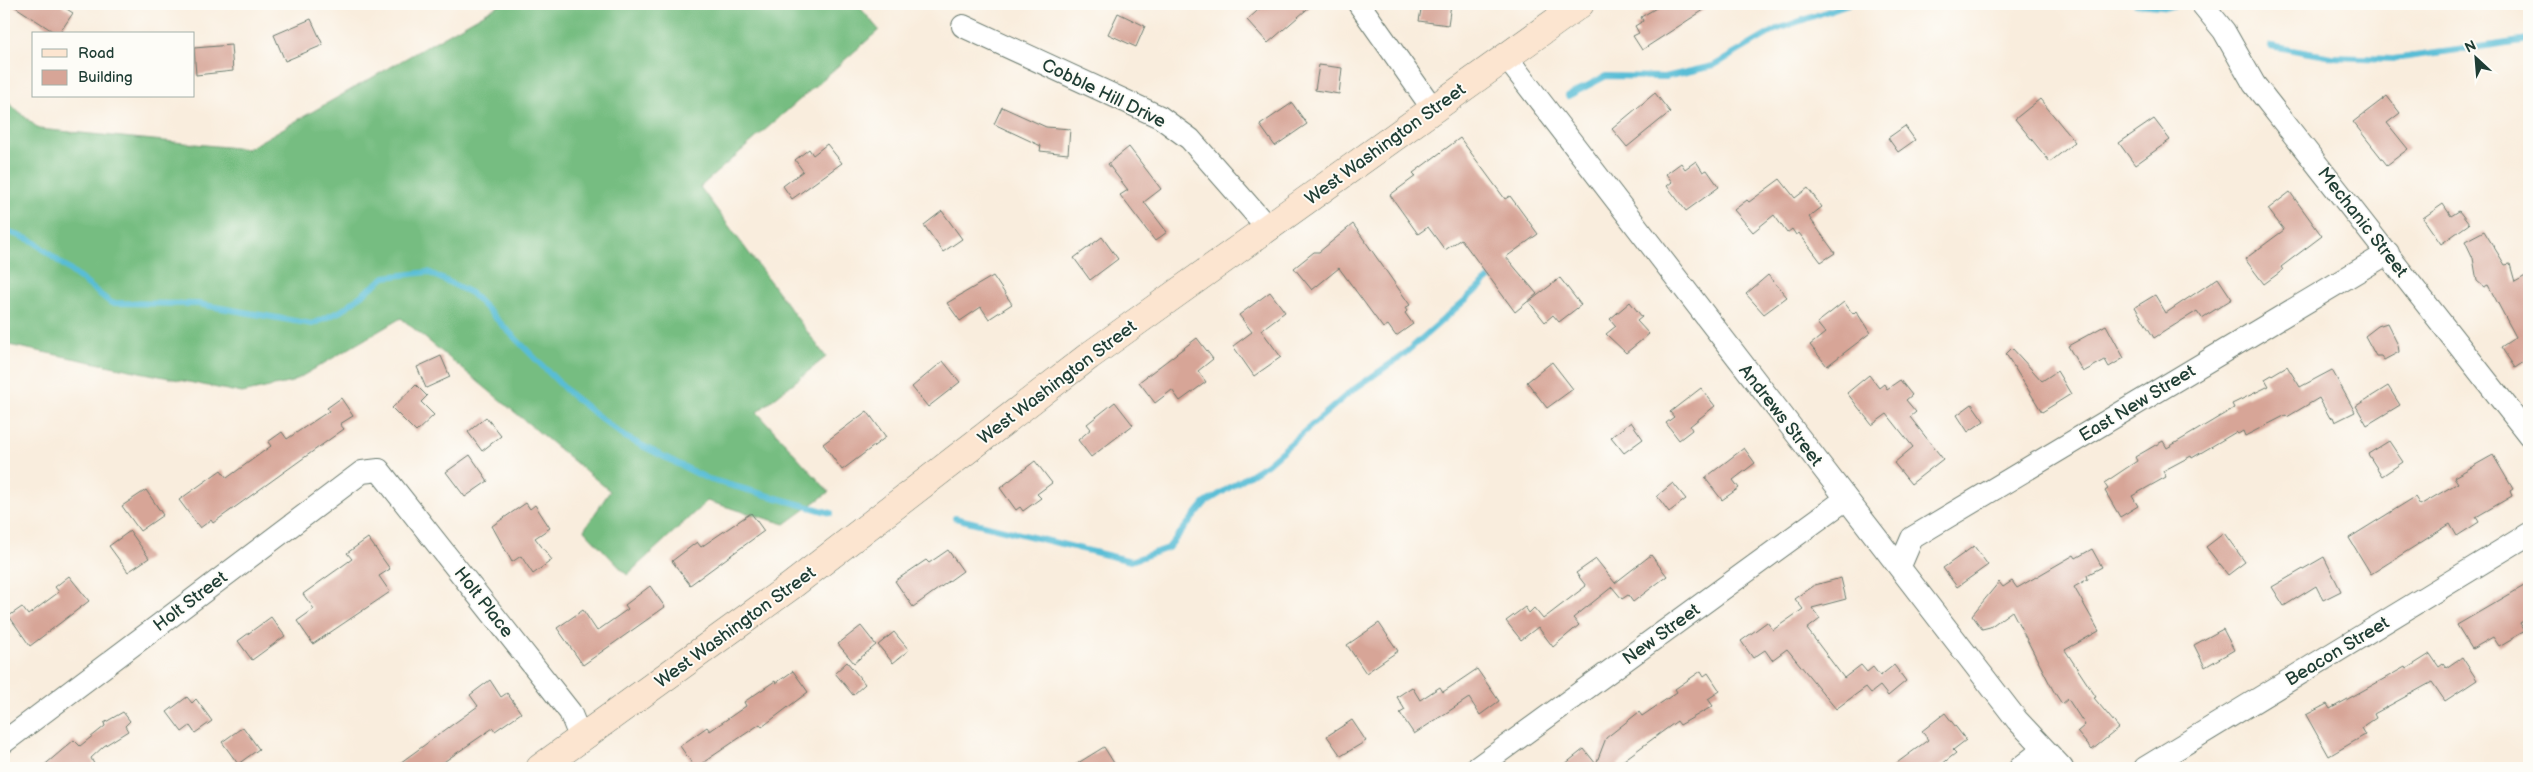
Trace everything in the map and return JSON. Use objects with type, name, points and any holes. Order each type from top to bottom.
[{"type":"main road","name":"West Washington Street","points":[[540,768],[792,586],[1089,356],[1580,4]]},
{"type":"street","points":[[1359,4],[1433,108]]},
{"type":"street","name":"Mechanic Street","points":[[2202,4],[2224,31],[2254,84],[2529,435]]},
{"type":"street","name":"Cobble Hill Drive","points":[[963,26],[1160,117],[1190,139],[1268,228]]},
{"type":"street","name":"Andrews Street","points":[[1506,57],[2017,720],[2043,750],[2062,768]]},
{"type":"street","name":"East New Street","points":[[1900,566],[1912,538],[2388,253]]},
{"type":"street","name":"Holt Place","points":[[379,470],[570,712],[581,739]]},
{"type":"street","name":"Holt Street","points":[[4,742],[362,472],[379,470]]},
{"type":"street","name":"New Street","points":[[1477,768],[1846,499]]},
{"type":"street","name":"Beacon Street","points":[[2145,768],[2529,534]]},
{"type":"street","points":[[2020,768],[2043,750]]},
{"type":"green space","points":[[501,4],[857,4],[879,30],[700,187],[826,357],[757,412],[829,492],[785,524],[707,501],[627,575],[584,530],[610,491],[401,318],[292,382],[242,393],[4,344],[4,99],[39,129],[247,149]]},
{"type":"building","points":[[11,4],[59,4],[73,13],[60,32],[54,32]]},
{"type":"building","points":[[1265,4],[1313,4],[1268,43],[1247,20]]},
{"type":"building","points":[[1422,4],[1451,4],[1448,25],[1419,21]]},
{"type":"building","points":[[1663,4],[1713,4],[1642,50],[1633,36],[1639,33],[1635,26],[1643,21],[1641,17]]},
{"type":"building","points":[[1118,13],[1145,26],[1136,47],[1108,34]]},
{"type":"building","points":[[311,19],[323,45],[285,61],[274,35]]},
{"type":"building","points":[[231,45],[233,71],[196,75],[195,48]]},
{"type":"building","points":[[1319,65],[1342,68],[1339,94],[1315,90]]},
{"type":"building","points":[[1655,93],[1670,112],[1627,147],[1612,129]]},
{"type":"building","points":[[2387,96],[2400,113],[2387,123],[2408,149],[2387,165],[2353,122]]},
{"type":"building","points":[[2040,99],[2075,142],[2050,162],[2015,119]]},
{"type":"building","points":[[1292,103],[1307,124],[1275,146],[1260,125]]},
{"type":"building","points":[[1002,107],[1046,127],[1070,129],[1068,154],[1040,151],[1041,146],[994,124]]},
{"type":"building","points":[[2154,119],[2170,140],[2135,165],[2119,143]]},
{"type":"building","points":[[1905,126],[1915,140],[1898,152],[1888,138]]},
{"type":"building","points":[[1460,138],[1505,199],[1510,196],[1538,234],[1506,257],[1537,294],[1515,312],[1461,239],[1445,250],[1428,227],[1418,234],[1390,195],[1416,176],[1413,173]]},
{"type":"building","points":[[827,144],[842,163],[792,199],[783,186],[803,171],[795,160],[809,149],[813,155]]},
{"type":"building","points":[[1129,147],[1161,189],[1144,202],[1167,232],[1155,241],[1120,195],[1128,190],[1108,164]]},
{"type":"building","points":[[1696,161],[1703,172],[1707,170],[1719,187],[1686,211],[1667,186],[1672,182],[1666,174],[1681,163],[1685,169]]},
{"type":"building","points":[[1780,179],[1795,198],[1808,188],[1822,207],[1809,217],[1835,253],[1821,262],[1799,233],[1796,235],[1792,229],[1787,233],[1774,215],[1753,232],[1734,210],[1747,200],[1749,202]]},
{"type":"building","points":[[2290,192],[2322,236],[2281,267],[2283,270],[2264,284],[2245,259],[2284,230],[2268,209]]},
{"type":"building","points":[[2443,204],[2451,216],[2459,211],[2469,224],[2441,244],[2423,218]]},
{"type":"building","points":[[942,211],[962,239],[943,252],[924,225]]},
{"type":"building","points":[[1353,224],[1410,305],[1405,308],[1407,311],[1405,313],[1413,324],[1396,336],[1388,325],[1383,328],[1339,268],[1312,290],[1294,268],[1314,252],[1319,252]]},
{"type":"building","points":[[2484,231],[2505,265],[2510,264],[2515,282],[2529,274],[2529,362],[2528,359],[2515,368],[2501,347],[2516,337],[2488,285],[2484,287],[2477,281],[2473,258],[2465,241]]},
{"type":"building","points":[[1102,237],[1118,259],[1090,280],[1074,258]]},
{"type":"building","points":[[1768,275],[1787,297],[1764,314],[1746,294]]},
{"type":"building","points":[[993,276],[1012,304],[989,319],[981,307],[960,321],[947,303]]},
{"type":"building","points":[[1560,278],[1581,305],[1559,322],[1553,315],[1545,322],[1529,302]]},
{"type":"building","points":[[2218,278],[2232,299],[2202,318],[2197,311],[2154,338],[2135,307],[2155,295],[2166,313]]},
{"type":"building","points":[[1270,292],[1285,312],[1261,330],[1281,357],[1254,376],[1233,346],[1252,332],[1239,315]]},
{"type":"building","points":[[1630,302],[1642,317],[1637,321],[1649,334],[1626,353],[1606,334],[1616,326],[1610,319]]},
{"type":"building","points":[[1844,302],[1853,314],[1856,311],[1870,333],[1827,366],[1810,345],[1825,333],[1817,323]]},
{"type":"building","points":[[2387,323],[2398,345],[2399,352],[2384,360],[2381,356],[2376,356],[2365,336],[2378,326]]},
{"type":"building","points":[[2106,325],[2124,358],[2109,367],[2105,360],[2083,372],[2068,346]]},
{"type":"building","points":[[1197,338],[1213,359],[1198,371],[1206,382],[1180,401],[1172,390],[1155,403],[1139,382]]},
{"type":"building","points":[[2012,348],[2042,381],[2057,371],[2071,394],[2042,412],[2006,354]]},
{"type":"building","points":[[441,356],[450,377],[426,388],[417,367]]},
{"type":"building","points":[[943,361],[960,382],[928,407],[912,387]]},
{"type":"building","points":[[1552,362],[1573,389],[1547,408],[1527,382]]},
{"type":"building","points":[[2287,366],[2300,387],[2332,370],[2355,412],[2335,422],[2333,417],[2330,418],[2319,398],[2287,417],[2286,415],[2245,436],[2243,431],[2238,434],[2236,432],[2192,458],[2191,456],[2163,471],[2166,477],[2132,496],[2138,506],[2120,517],[2105,491],[2108,489],[2104,483],[2137,461],[2135,457],[2163,441],[2167,448],[2234,408],[2232,404],[2269,386],[2265,379]]},
{"type":"building","points":[[1869,375],[1879,388],[1884,384],[1887,389],[1900,380],[1912,395],[1906,400],[1916,412],[1910,417],[1943,459],[1911,484],[1894,463],[1913,447],[1887,414],[1872,425],[1847,393]]},
{"type":"building","points":[[416,385],[427,396],[421,402],[434,415],[416,432],[392,408]]},
{"type":"building","points":[[2388,386],[2400,405],[2367,425],[2356,406]]},
{"type":"building","points":[[1701,388],[1715,406],[1690,426],[1692,430],[1679,440],[1666,423],[1674,417],[1670,412]]},
{"type":"building","points":[[341,398],[353,416],[340,424],[344,429],[213,523],[211,520],[200,528],[179,500],[221,470],[227,478],[271,446],[268,442],[282,432],[287,439],[329,411],[327,408]]},
{"type":"building","points":[[1115,402],[1133,425],[1091,457],[1078,440],[1091,429],[1087,424]]},
{"type":"building","points":[[1972,404],[1984,421],[1968,432],[1957,415]]},
{"type":"building","points":[[867,411],[886,437],[842,470],[823,444]]},
{"type":"building","points":[[486,417],[501,436],[482,451],[468,432]]},
{"type":"building","points":[[1631,422],[1643,439],[1624,453],[1611,437]]},
{"type":"building","points":[[2389,441],[2403,462],[2382,476],[2368,454]]},
{"type":"building","points":[[1744,448],[1755,463],[1733,480],[1739,488],[1722,500],[1705,478]]},
{"type":"building","points":[[470,455],[488,481],[465,497],[446,472]]},
{"type":"building","points":[[2493,455],[2513,489],[2510,491],[2512,496],[2476,517],[2479,522],[2457,536],[2450,524],[2371,574],[2349,538],[2415,497],[2420,505],[2458,483],[2454,477]]},
{"type":"building","points":[[1035,461],[1052,483],[1037,494],[1041,498],[1023,511],[1020,507],[1016,510],[1000,488]]},
{"type":"building","points":[[1673,483],[1686,499],[1669,512],[1657,496]]},
{"type":"building","points":[[146,490],[163,515],[140,531],[122,506]]},
{"type":"building","points":[[526,503],[530,509],[535,505],[550,528],[535,538],[552,560],[533,574],[521,556],[512,562],[492,526]]},
{"type":"building","points":[[751,513],[764,531],[690,585],[672,561],[697,542],[701,547]]},
{"type":"building","points":[[130,531],[149,558],[128,572],[109,546]]},
{"type":"building","points":[[2224,533],[2245,562],[2228,575],[2206,547]]},
{"type":"building","points":[[368,538],[390,569],[379,576],[390,592],[313,644],[297,621],[314,609],[303,594],[352,559],[347,553]]},
{"type":"building","points":[[1974,546],[1988,565],[1957,587],[1943,568]]},
{"type":"building","points":[[2092,549],[2102,567],[2087,575],[2088,579],[2074,587],[2099,631],[2065,650],[2096,697],[2094,698],[2119,728],[2092,750],[2077,732],[2085,725],[2068,699],[2062,704],[2053,690],[2012,611],[1990,627],[1982,629],[1972,615],[1999,582],[2003,587],[2012,581],[2017,588],[2074,555],[2076,558]]},
{"type":"building","points":[[948,550],[963,571],[913,607],[895,581],[926,560],[929,563]]},
{"type":"building","points":[[1651,555],[1667,576],[1633,602],[1628,595],[1622,599],[1612,587],[1573,618],[1579,625],[1553,647],[1538,627],[1521,640],[1506,621],[1525,607],[1529,613],[1534,608],[1543,619],[1586,586],[1576,573],[1596,559],[1615,583]]},
{"type":"building","points":[[2324,557],[2341,591],[2323,600],[2316,586],[2284,606],[2272,587]]},
{"type":"building","points":[[69,576],[89,601],[30,646],[9,616],[22,607],[28,615],[59,592],[55,587]]},
{"type":"building","points":[[1841,578],[1846,599],[1812,608],[1820,619],[1807,629],[1844,678],[1861,665],[1867,672],[1873,667],[1880,676],[1894,665],[1906,681],[1888,696],[1880,686],[1871,693],[1866,687],[1836,709],[1787,649],[1772,660],[1765,650],[1753,658],[1741,641],[1767,622],[1773,630],[1803,609],[1795,599],[1815,585]]},
{"type":"building","points":[[2529,583],[2529,618],[2520,623],[2525,631],[2499,646],[2493,637],[2472,649],[2457,625]]},
{"type":"building","points":[[650,586],[665,607],[583,665],[557,628],[583,610],[597,631],[628,609],[625,605]]},
{"type":"building","points":[[271,617],[285,636],[252,660],[238,641]]},
{"type":"building","points":[[1379,623],[1398,651],[1366,673],[1347,645]]},
{"type":"building","points":[[861,626],[876,645],[854,663],[838,644]]},
{"type":"building","points":[[2223,629],[2234,650],[2205,667],[2194,645]]},
{"type":"building","points":[[894,632],[909,650],[893,663],[878,645]]},
{"type":"building","points":[[2430,654],[2439,667],[2443,664],[2446,668],[2462,657],[2477,680],[2445,701],[2432,682],[2374,714],[2376,718],[2361,728],[2365,735],[2329,756],[2306,715],[2327,704],[2330,709],[2405,667],[2406,669]]},
{"type":"building","points":[[847,662],[865,684],[853,695],[835,673]]},
{"type":"building","points":[[1477,669],[1499,701],[1480,715],[1469,698],[1414,734],[1400,713],[1405,710],[1397,697],[1412,687],[1420,700],[1440,687],[1443,692]]},
{"type":"building","points":[[793,671],[808,692],[762,727],[760,724],[695,768],[680,746],[707,727],[710,731],[746,706],[744,702]]},
{"type":"building","points":[[1701,671],[1704,676],[1708,673],[1720,691],[1708,699],[1713,706],[1680,725],[1677,721],[1613,768],[1560,768],[1584,749],[1596,764],[1606,738],[1639,712],[1642,716],[1677,692],[1675,689]]},
{"type":"building","points":[[490,680],[501,697],[507,693],[521,713],[495,731],[493,728],[435,768],[393,768],[478,706],[470,695]]},
{"type":"building","points":[[187,697],[192,703],[196,699],[212,721],[195,733],[190,726],[182,732],[167,712]]},
{"type":"building","points":[[123,712],[130,721],[125,726],[128,731],[104,746],[91,758],[96,768],[41,768],[74,740],[80,746],[105,726],[104,723]]},
{"type":"building","points":[[1945,713],[1966,740],[1953,750],[1956,753],[1937,768],[1890,768],[1928,740],[1922,731]]},
{"type":"building","points":[[1352,720],[1366,741],[1341,756],[1327,736]]},
{"type":"building","points":[[243,727],[259,749],[238,764],[222,742]]},
{"type":"building","points":[[1104,747],[1117,768],[1070,768]]},
{"type":"waterway","points":[[1568,96],[1606,76],[1665,77],[1713,66],[1775,30],[1848,4]]},
{"type":"waterway","points":[[2136,4],[2173,7]]},
{"type":"waterway","points":[[2271,46],[2331,57],[2393,59],[2529,40]]},
{"type":"waterway","points":[[4,230],[33,241],[111,303],[198,304],[312,324],[341,311],[385,277],[428,272],[471,293],[571,395],[625,437],[708,479],[831,513]]},
{"type":"waterway","points":[[955,518],[1131,561],[1168,548],[1205,503],[1267,464],[1350,392],[1403,355],[1496,273]]}]
